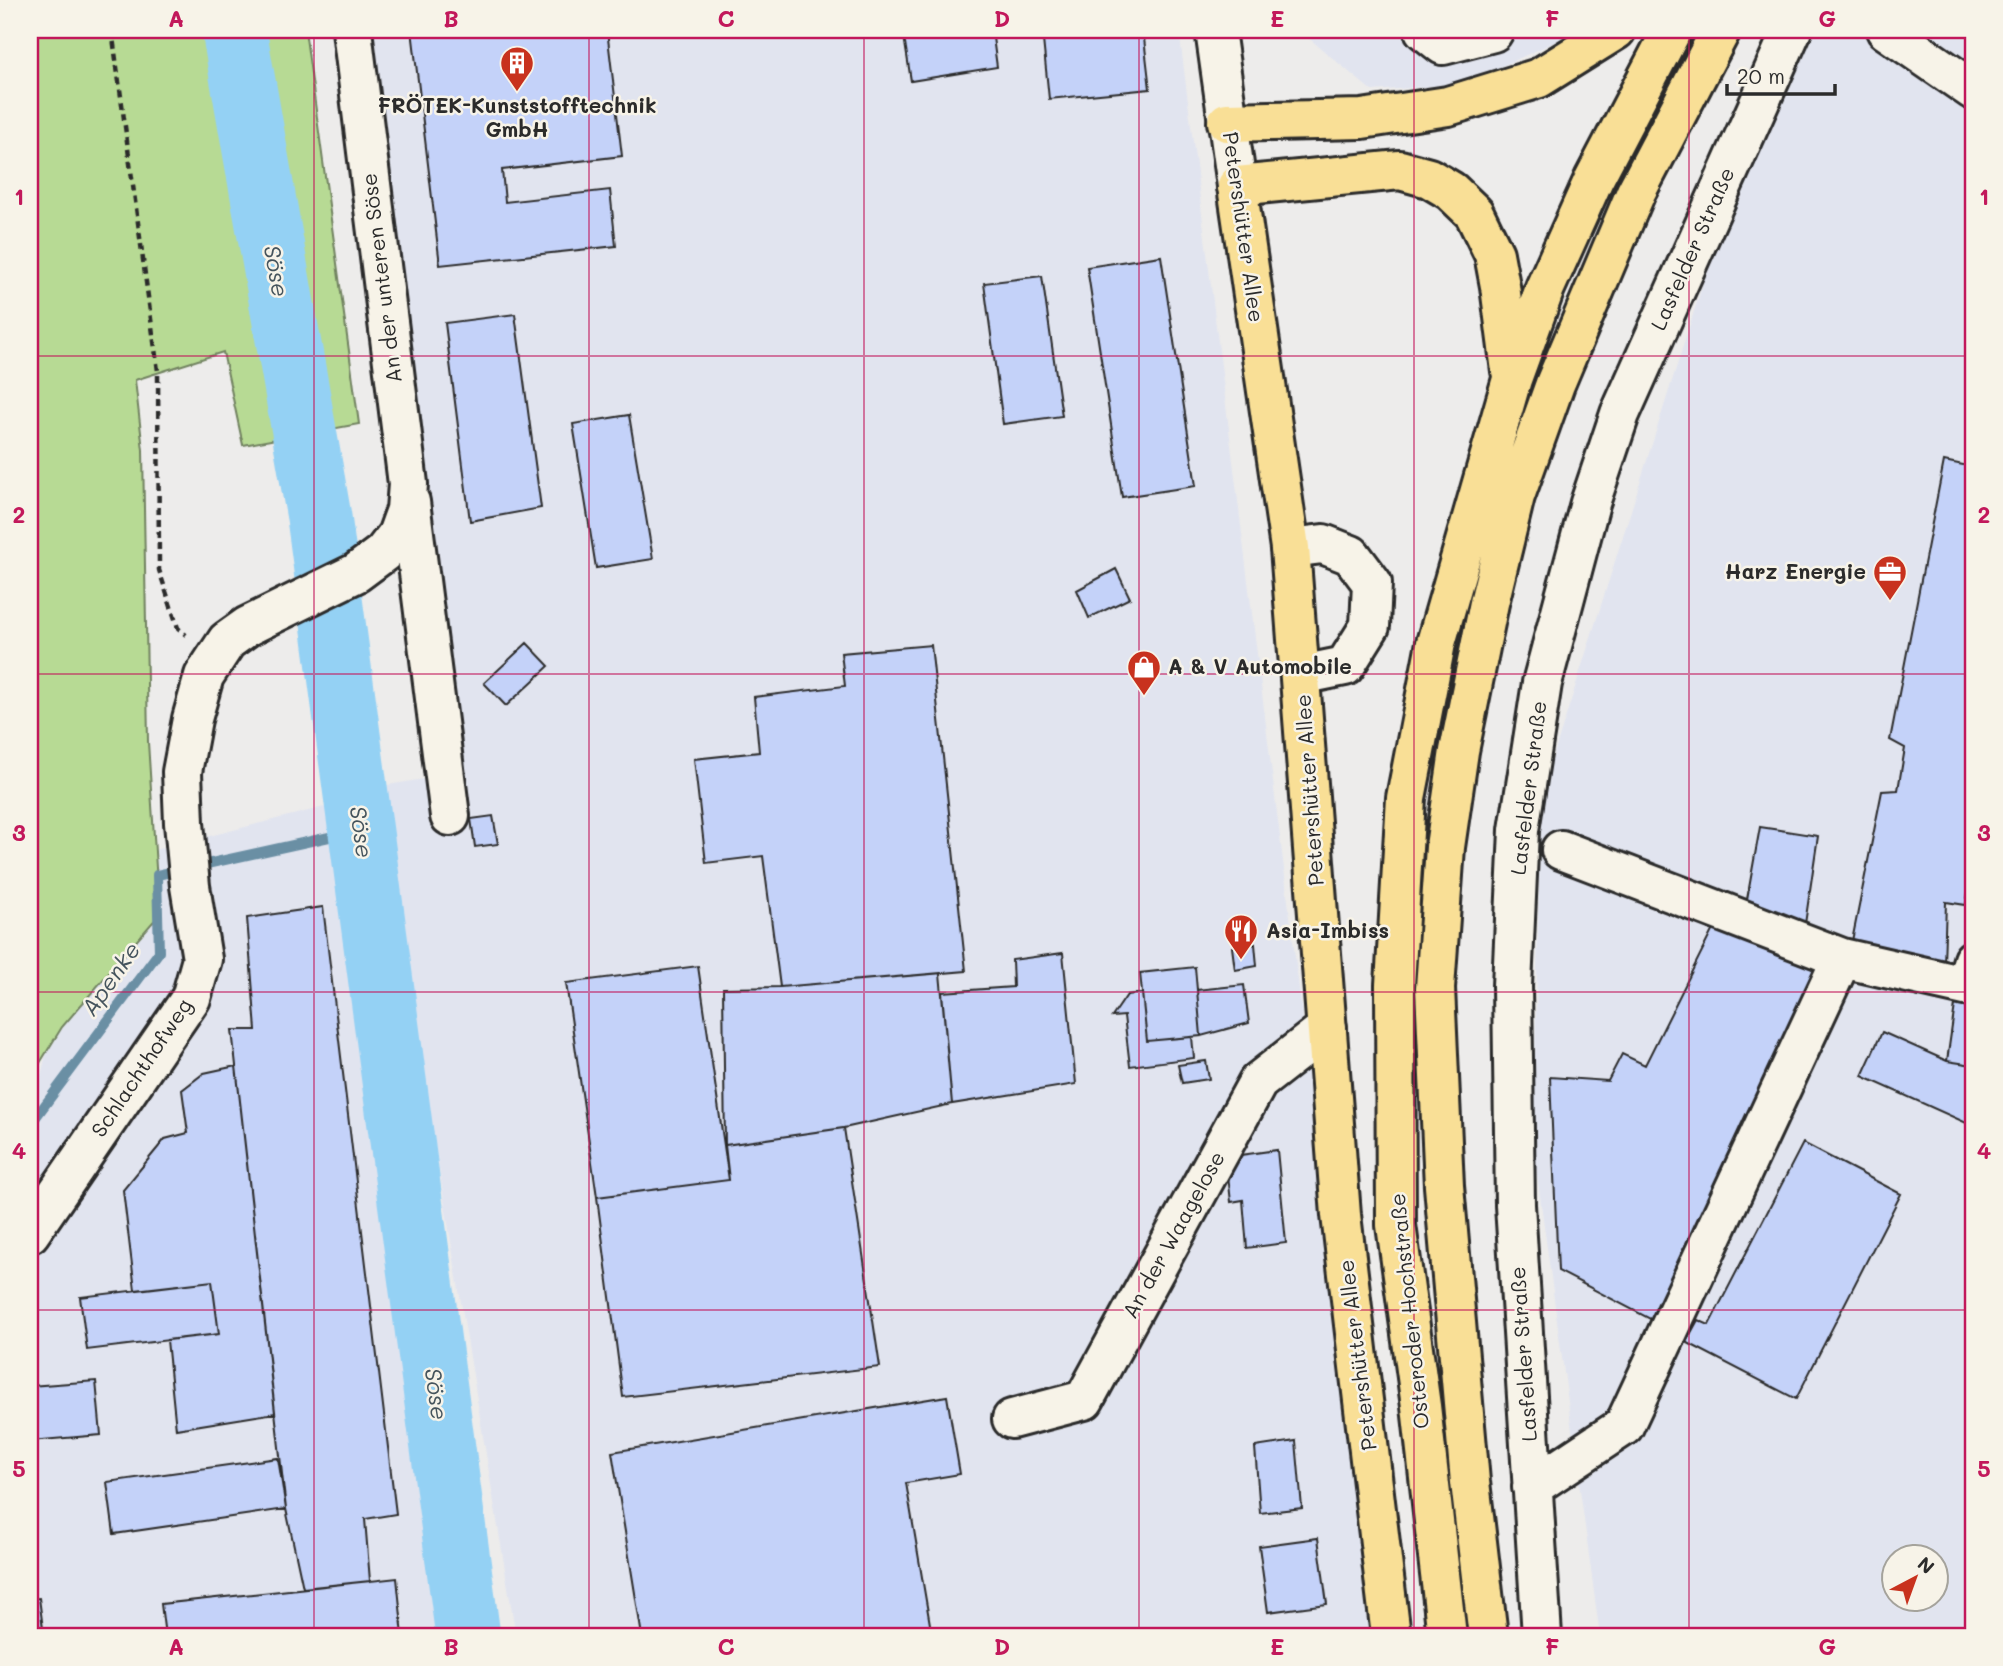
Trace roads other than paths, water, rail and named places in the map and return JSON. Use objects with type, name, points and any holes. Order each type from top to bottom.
[{"type":"main road","points":[[1227,122],[1362,118],[1448,106],[1539,79],[1616,30]]},
{"type":"main road","name":"Osteroder Hochstraße","points":[[1447,1636],[1421,1406],[1396,1225],[1395,985],[1406,798],[1436,643],[1512,379],[1545,288],[1594,179],[1672,30]]},
{"type":"main road","name":"Osteroder Hochstraße","points":[[1488,1636],[1470,1482],[1444,1186],[1435,988],[1445,847],[1459,751],[1489,603],[1516,496],[1555,384],[1636,192],[1721,30]]},
{"type":"main road","points":[[1237,187],[1400,170],[1429,178],[1451,191],[1474,213],[1494,254],[1512,379]]},
{"type":"main road","name":"Petershütter Allee","points":[[1237,187],[1290,548],[1341,1215],[1391,1636]]},
{"type":"street","name":"An der unteren Söse","points":[[352,30],[450,816]]},
{"type":"street","name":"Petershütter Allee","points":[[1215,30],[1237,187]]},
{"type":"street","points":[[1424,30],[1443,45],[1494,30]]},
{"type":"street","name":"Lasfelder Straße","points":[[1542,1636],[1515,1205],[1512,986],[1519,830],[1542,683],[1590,503],[1619,414],[1792,30]]},
{"type":"street","points":[[1886,30],[1973,90]]},
{"type":"street","name":"An der unteren Söse","points":[[184,822],[182,772],[192,719],[204,676],[227,641],[248,626],[356,573],[383,553],[397,535],[406,510],[408,485]]},
{"type":"street","points":[[1290,548],[1323,544],[1351,555],[1372,583],[1370,626],[1345,666],[1301,675]]},
{"type":"street","name":"Schlachthofweg","points":[[30,1233],[191,998],[202,959],[190,886],[184,822]]},
{"type":"street","points":[[1561,850],[1842,958],[1965,986],[1973,960]]},
{"type":"street","points":[[1532,1487],[1624,1426],[1842,958]]},
{"type":"street","name":"An der Waagelose","points":[[1012,1419],[1084,1400],[1258,1082],[1327,1028]]},
{"type":"waterway","name":"Apenke","points":[[234,30],[319,517],[468,1636]]},
{"type":"waterway","name":"Apenke","points":[[30,1125],[159,952],[157,875],[361,830]]},
{"type":"place","name":"FRÖTEK-Kunststofftechnik GmbH","points":[[517,93]]},
{"type":"place","name":"Harz Energie","points":[[1890,602]]},
{"type":"place","name":"A & V Automobile","points":[[1144,697]]},
{"type":"place","name":"Asia-Imbiss","points":[[1241,961]]},
{"type":"water label","name":"Söse","points":[[276,271]]},
{"type":"water label","name":"Söse","points":[[361,832]]},
{"type":"water label","name":"Söse","points":[[436,1394]]}]
